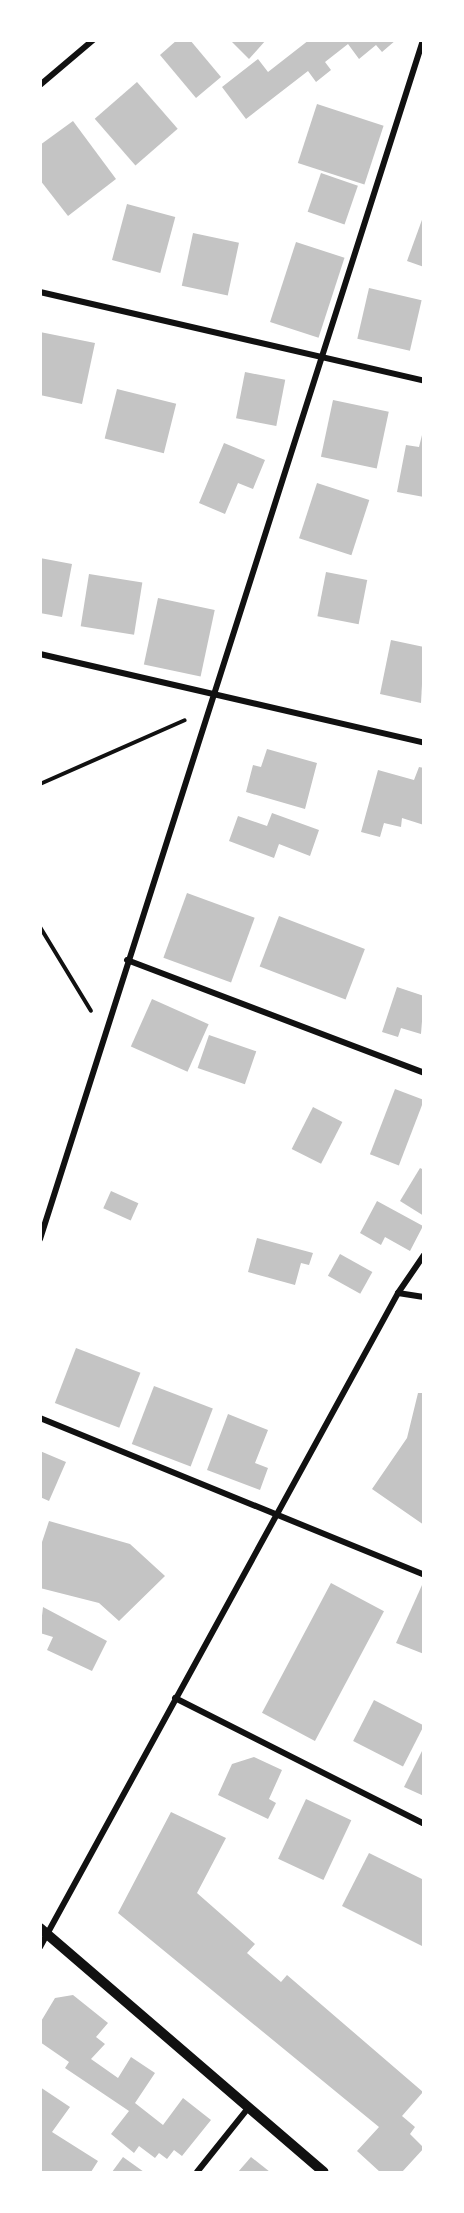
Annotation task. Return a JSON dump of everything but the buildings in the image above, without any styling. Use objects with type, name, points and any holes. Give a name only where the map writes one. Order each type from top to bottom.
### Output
[{"type":"street","points":[[40,85],[93,40]]},
{"type":"street","points":[[40,1239],[211,694],[423,40]]},
{"type":"street","points":[[40,292],[423,381]]},
{"type":"street","points":[[40,654],[423,743]]},
{"type":"street","points":[[127,960],[423,1073]]},
{"type":"street","points":[[40,1947],[44,1931],[398,1293],[423,1255]]},
{"type":"street","points":[[398,1293],[423,1297]]},
{"type":"street","points":[[40,1418],[274,1518],[423,1575]]},
{"type":"street","points":[[175,1698],[423,1824]]},
{"type":"street","points":[[44,1931],[324,2172]]},
{"type":"street","points":[[197,2172],[249,2107]]},
{"type":"path","points":[[40,784],[195,715]]},
{"type":"path","points":[[40,927],[95,1017]]}]
